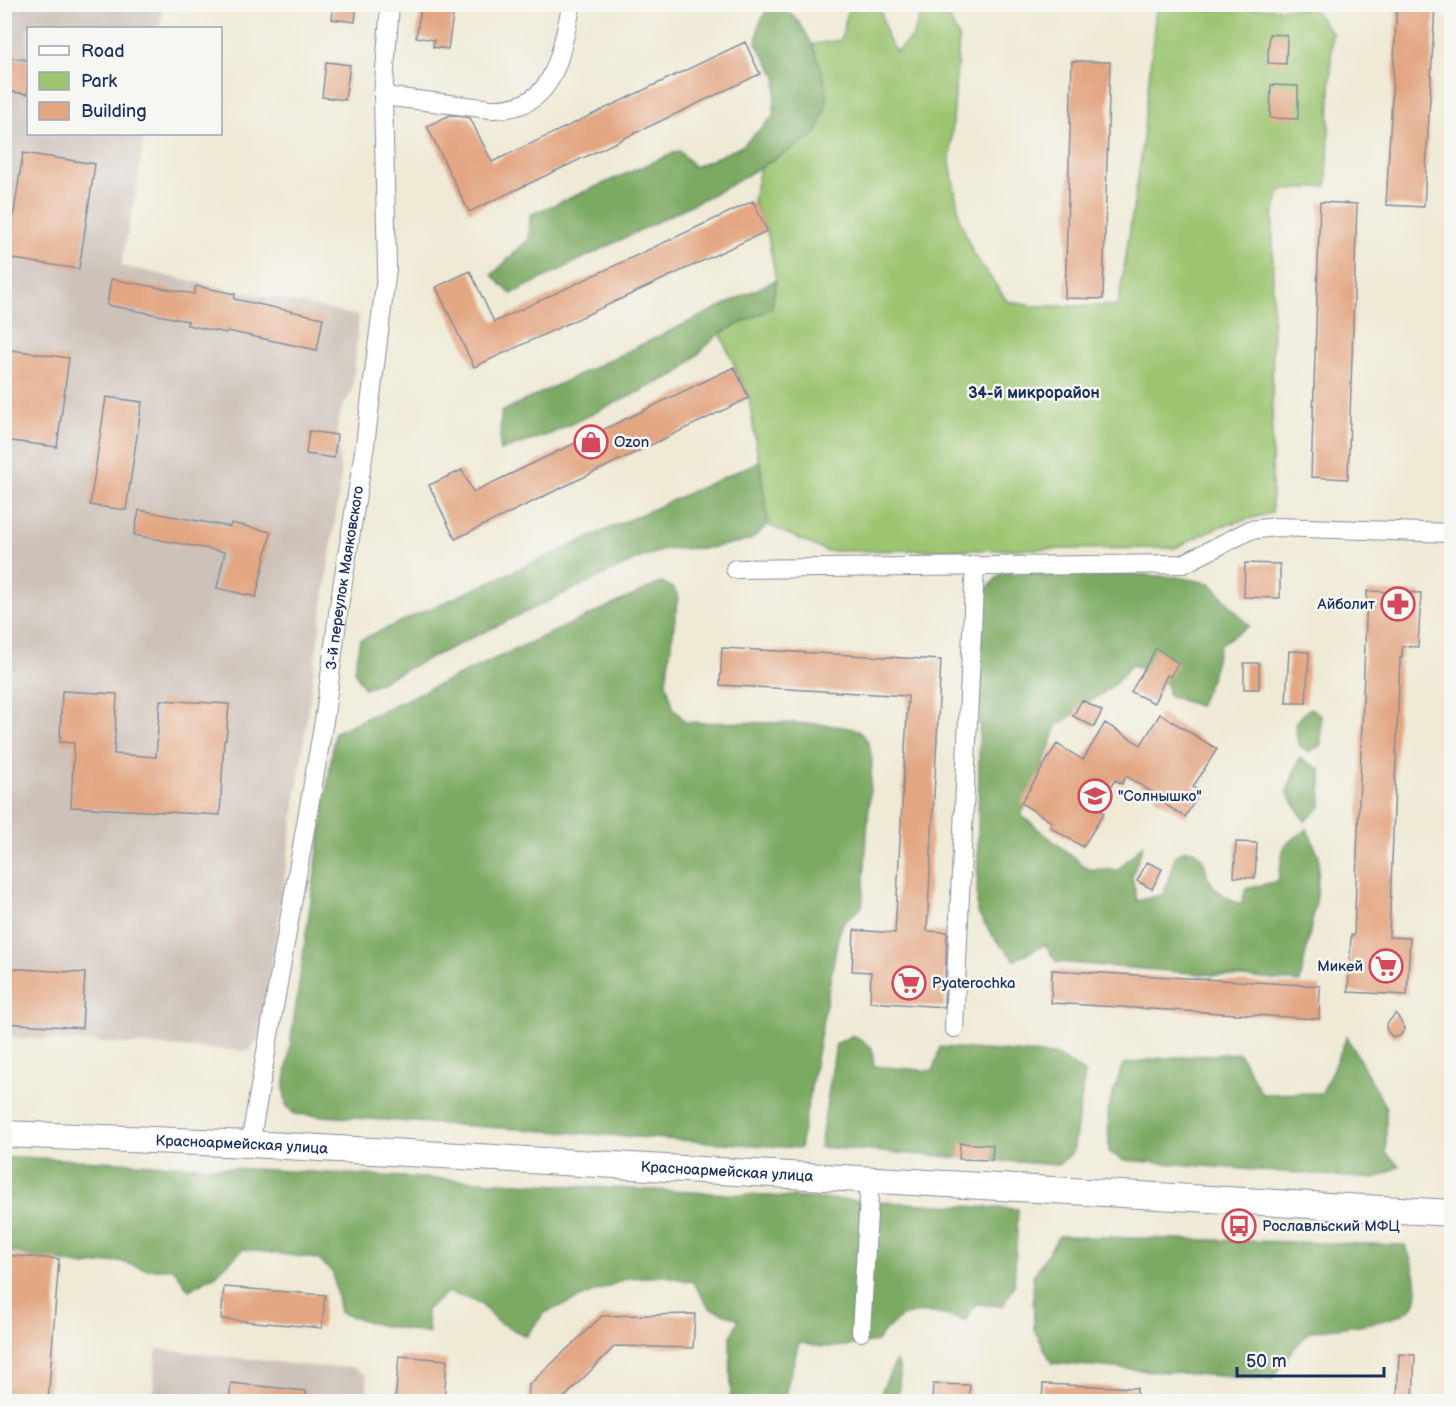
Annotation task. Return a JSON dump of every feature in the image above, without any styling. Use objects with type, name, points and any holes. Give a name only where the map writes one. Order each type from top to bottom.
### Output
[{"type":"main road","name":"Красноармейская улица","points":[[4,1134],[250,1144],[1452,1213]]},
{"type":"street","name":"3-й переулок Маяковского","points":[[250,1144],[325,715],[339,606],[367,433],[387,268],[383,96],[390,4]]},
{"type":"street","points":[[383,96],[491,109],[508,109],[525,104],[538,96],[555,71],[572,4]]},
{"type":"street","points":[[735,569],[1183,564],[1250,530],[1276,527],[1452,533]]},
{"type":"street","points":[[954,1028],[975,565]]},
{"type":"street","points":[[861,1332],[870,1180]]},
{"type":"shaded area","points":[[4,5],[164,5],[160,27],[27,27],[27,135],[144,135],[138,180],[121,266],[359,316],[352,392],[342,407],[337,429],[341,477],[275,947],[258,1039],[250,1051],[5,1037]]},
{"type":"shaded area","points":[[157,1349],[321,1367],[353,1367],[367,1376],[368,1401],[152,1402]]},
{"type":"green space","points":[[769,5],[781,8],[792,15],[802,27],[817,56],[827,102],[816,134],[727,187],[511,294],[492,275],[529,239],[530,215],[679,151],[695,167],[742,146],[773,117],[777,77],[756,43],[759,24]]},
{"type":"green space","points":[[873,5],[881,11],[887,38],[896,52],[913,36],[923,6],[943,6],[959,38],[950,162],[960,220],[973,253],[1007,301],[1032,306],[1118,306],[1141,158],[1156,9],[1312,8],[1332,33],[1327,186],[1280,191],[1273,217],[1272,513],[1218,527],[1175,548],[826,551],[768,525],[749,398],[720,333],[772,308],[776,279],[767,231],[753,201],[760,168],[816,134],[827,100],[813,44],[841,40],[849,6]]},
{"type":"green space","points":[[776,280],[772,308],[720,333],[678,373],[550,434],[500,451],[501,412]]},
{"type":"green space","points":[[760,461],[768,525],[750,540],[709,548],[667,549],[637,559],[365,689],[354,671],[360,640]]},
{"type":"green space","points":[[1001,573],[1130,574],[1176,577],[1210,583],[1249,626],[1220,644],[1211,679],[1199,706],[1169,696],[1166,683],[1132,664],[1114,685],[1057,726],[1037,781],[1021,815],[1088,869],[1118,870],[1143,844],[1132,877],[1137,901],[1164,894],[1175,856],[1185,850],[1196,851],[1205,864],[1208,877],[1216,889],[1241,905],[1246,889],[1278,881],[1284,846],[1307,829],[1319,856],[1317,896],[1300,982],[1056,962],[1045,944],[1015,960],[995,939],[977,912],[981,610],[985,591]]},
{"type":"green space","points":[[662,582],[674,589],[678,596],[666,682],[673,707],[685,722],[829,725],[860,732],[868,742],[870,749],[872,761],[862,907],[843,923],[838,937],[800,1148],[294,1114],[286,1105],[284,1089],[335,732]]},
{"type":"green space","points":[[1310,708],[1321,715],[1321,745],[1308,752],[1298,744],[1295,723]]},
{"type":"green space","points":[[1299,758],[1321,770],[1321,807],[1305,821],[1287,792]]},
{"type":"green space","points":[[853,1035],[872,1048],[874,1066],[933,1071],[940,1047],[1057,1055],[1085,1073],[1073,1152],[1058,1165],[820,1147],[836,1044]]},
{"type":"green space","points":[[1347,1037],[1386,1108],[1386,1153],[1400,1166],[1375,1179],[1123,1160],[1109,1152],[1108,1108],[1123,1064],[1163,1058],[1239,1053],[1262,1094],[1322,1093]]},
{"type":"green space","points":[[21,1157],[1018,1209],[1014,1286],[1003,1306],[975,1304],[966,1320],[939,1314],[916,1313],[897,1320],[877,1341],[828,1347],[799,1342],[783,1402],[725,1401],[731,1395],[730,1338],[739,1319],[709,1308],[693,1282],[666,1276],[628,1278],[544,1313],[526,1336],[496,1321],[480,1303],[448,1292],[426,1310],[429,1333],[379,1325],[340,1313],[333,1273],[318,1259],[243,1249],[216,1275],[189,1290],[174,1269],[145,1269],[119,1261],[85,1266],[5,1251],[5,1158]]},
{"type":"green space","points":[[1059,1236],[1405,1245],[1416,1279],[1416,1297],[1408,1311],[1389,1319],[1310,1331],[1293,1349],[1272,1380],[1052,1363],[1034,1329],[1033,1276]]},
{"type":"green space","points":[[896,1361],[900,1369],[898,1401],[884,1401],[882,1389]]},
{"type":"building","points":[[334,4],[357,4],[355,22],[332,19]]},
{"type":"building","points":[[1397,4],[1435,4],[1424,207],[1386,205]]},
{"type":"building","points":[[421,9],[453,15],[448,49],[433,47],[434,40],[416,37]]},
{"type":"building","points":[[1269,34],[1287,35],[1286,64],[1268,63]]},
{"type":"building","points":[[745,42],[760,74],[469,212],[427,126],[450,115],[470,118],[492,162]]},
{"type":"building","points":[[4,57],[27,60],[27,94],[4,91]]},
{"type":"building","points":[[1072,61],[1110,62],[1103,299],[1065,298]]},
{"type":"building","points":[[326,62],[350,65],[345,100],[322,97]]},
{"type":"building","points":[[1271,85],[1298,86],[1298,119],[1270,118]]},
{"type":"building","points":[[23,153],[95,164],[79,269],[7,258]]},
{"type":"building","points":[[753,201],[767,231],[474,367],[436,287],[470,271],[494,322]]},
{"type":"building","points":[[1320,202],[1357,204],[1348,479],[1311,477]]},
{"type":"building","points":[[111,279],[194,294],[196,286],[235,294],[234,299],[323,318],[317,350],[187,325],[188,321],[107,305]]},
{"type":"building","points":[[11,350],[69,358],[57,447],[4,440],[4,396]]},
{"type":"building","points":[[734,367],[749,398],[455,539],[429,485],[462,470],[473,492]]},
{"type":"building","points":[[106,397],[142,402],[126,510],[90,505]]},
{"type":"building","points":[[309,431],[337,435],[334,458],[306,454]]},
{"type":"building","points":[[139,510],[230,527],[231,523],[271,532],[256,597],[217,588],[225,552],[134,535]]},
{"type":"building","points":[[1245,563],[1280,564],[1280,598],[1244,597]]},
{"type":"building","points":[[1367,591],[1421,593],[1418,647],[1402,646],[1402,658],[1400,658],[1389,937],[1410,938],[1407,995],[1348,992],[1351,935],[1354,936]]},
{"type":"building","points":[[722,648],[941,660],[927,931],[947,932],[944,1007],[870,1002],[871,972],[852,971],[854,930],[895,933],[908,696],[720,685]]},
{"type":"building","points":[[1156,648],[1178,663],[1170,677],[1167,675],[1154,703],[1131,692]]},
{"type":"building","points":[[1289,651],[1309,652],[1306,703],[1286,703]]},
{"type":"building","points":[[1244,663],[1259,663],[1259,689],[1244,689]]},
{"type":"building","points":[[62,691],[117,694],[114,754],[156,757],[160,700],[229,704],[226,740],[224,740],[220,815],[71,807],[74,743],[60,742]]},
{"type":"building","points":[[1082,700],[1102,711],[1094,727],[1073,716]]},
{"type":"building","points":[[1160,714],[1217,749],[1193,787],[1200,792],[1185,817],[1155,798],[1157,795],[1126,776],[1122,784],[1115,780],[1097,809],[1104,813],[1083,847],[1050,827],[1052,822],[1021,803],[1057,744],[1083,760],[1105,723],[1141,745]]},
{"type":"building","points":[[1236,842],[1257,843],[1255,878],[1234,877]]},
{"type":"building","points":[[1147,862],[1162,869],[1152,889],[1137,881]]},
{"type":"building","points":[[4,968],[85,973],[82,1028],[4,1023]]},
{"type":"building","points":[[1052,970],[1320,986],[1319,1019],[1051,1003]]},
{"type":"building","points":[[1396,1013],[1405,1029],[1400,1036],[1393,1037],[1387,1031],[1386,1025]]},
{"type":"building","points":[[960,1143],[993,1145],[992,1160],[959,1159]]},
{"type":"building","points":[[4,1255],[59,1259],[48,1401],[4,1401]]},
{"type":"building","points":[[224,1287],[325,1295],[322,1328],[221,1319]]},
{"type":"building","points":[[695,1314],[693,1348],[615,1346],[561,1401],[528,1401],[529,1385],[602,1316]]},
{"type":"building","points":[[1399,1354],[1415,1355],[1413,1401],[1397,1401]]},
{"type":"building","points":[[399,1356],[447,1360],[444,1401],[395,1401]]},
{"type":"building","points":[[231,1383],[306,1391],[306,1401],[229,1401]]},
{"type":"building","points":[[933,1384],[970,1385],[969,1401],[932,1401]]},
{"type":"building","points":[[1043,1384],[1137,1388],[1137,1401],[1042,1401]]},
{"type":"place","name":"Ozon","points":[[591,442]]},
{"type":"place","name":"Айболит","points":[[1398,604]]},
{"type":"place","name":"\"Солнышко\"","points":[[1095,796]]},
{"type":"place","name":"Микей","points":[[1386,966]]},
{"type":"place","name":"Pyaterochka","points":[[909,983]]},
{"type":"place","name":"Рославльский МФЦ","points":[[1239,1226]]},
{"type":"district","name":"34-й микрорайон","points":[[1034,392]]}]
